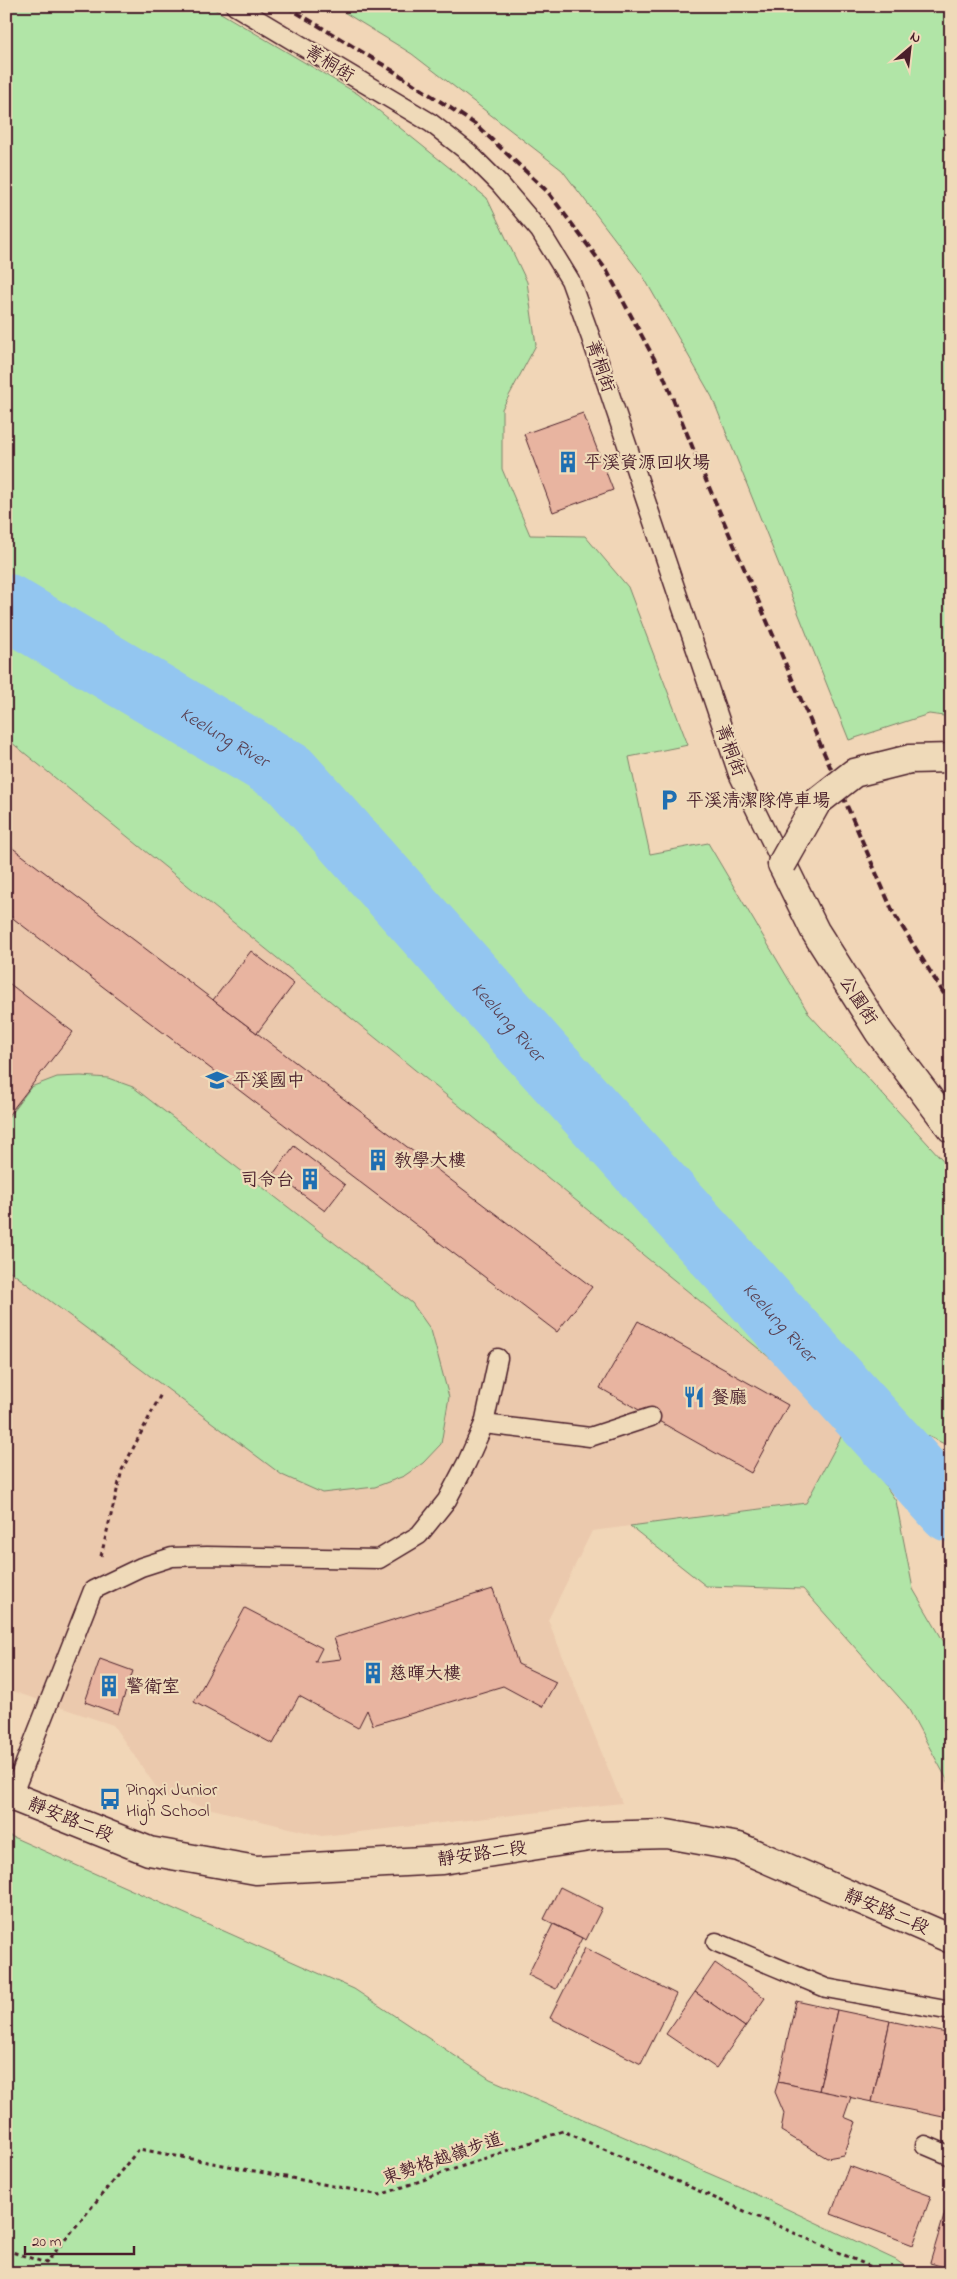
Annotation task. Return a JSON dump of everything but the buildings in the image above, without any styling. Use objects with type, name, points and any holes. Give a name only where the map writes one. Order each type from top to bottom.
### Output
[{"type":"main road","points":[[782,864],[817,802],[854,773],[910,759],[951,758]]},
{"type":"main road","name":"公園街","points":[[782,864],[815,931],[879,1032],[951,1128]]},
{"type":"main road","name":"靜安路二段","points":[[9,1795],[149,1851],[256,1870],[442,1860],[595,1836],[667,1834],[739,1847],[951,1939]]},
{"type":"lane","name":"菁桐街","points":[[235,6],[431,123],[468,152],[500,184],[540,231],[570,280],[592,338],[738,774],[782,864]]},
{"type":"lane","points":[[9,1795],[93,1590],[140,1567],[172,1557],[235,1556],[379,1559],[419,1535],[447,1500],[484,1424],[498,1358]]},
{"type":"lane","points":[[484,1424],[590,1437],[651,1417]]},
{"type":"lane","points":[[716,1942],[826,1988],[951,2011]]},
{"type":"lane","points":[[925,2145],[951,2156]]},
{"type":"path","points":[[93,1590],[122,1470],[161,1394]]},
{"type":"path","name":"東勢格越嶺步道","points":[[6,2250],[46,2263],[139,2149],[380,2195],[563,2131],[885,2273]]},
{"type":"shaded area","name":"平溪國中","points":[[6,738],[850,1422],[806,1503],[592,1531],[548,1620],[622,1803],[322,1836],[163,1797],[113,1725],[6,1689]]},
{"type":"green space","points":[[6,6],[209,6],[358,94],[487,198],[527,282],[536,345],[502,409],[502,469],[530,535],[585,536],[628,587],[688,745],[629,757],[650,854],[708,843],[809,1014],[951,1169],[951,1447],[902,1424],[875,1470],[896,1501],[913,1589],[951,1654],[951,1787],[907,1706],[803,1589],[706,1586],[630,1526],[806,1503],[849,1422],[6,738]]},
{"type":"green space","points":[[334,6],[951,6],[951,717],[929,714],[849,740],[712,397],[643,276],[562,170],[412,54]]},
{"type":"green space","points":[[57,1077],[108,1078],[133,1087],[412,1303],[431,1330],[449,1397],[441,1444],[423,1463],[404,1476],[375,1487],[322,1493],[282,1475],[6,1268],[6,1120],[31,1087]]},
{"type":"green space","points":[[6,1834],[354,1989],[490,2079],[738,2186],[896,2260],[914,2273],[6,2273]]},
{"type":"waterway","name":"Keelung River","points":[[6,606],[289,774],[542,1058],[951,1510]]},
{"type":"railway","points":[[286,6],[395,72],[475,124],[548,192],[607,271],[664,377],[705,478],[893,912],[951,1005]]},
{"type":"place","name":"平溪資源回收場","points":[[568,462]]},
{"type":"place","name":"平溪清潔隊停車場","points":[[669,800]]},
{"type":"place","name":"平溪國中","points":[[217,1080]]},
{"type":"place","name":"教學大樓","points":[[378,1160]]},
{"type":"place","name":"司令台","points":[[310,1179]]},
{"type":"place","name":"餐廳","points":[[694,1397]]},
{"type":"place","name":"慈暉大樓","points":[[373,1673]]},
{"type":"place","name":"警衛室","points":[[109,1686]]},
{"type":"place","name":"Pingxi Junior High School","points":[[110,1799]]}]
